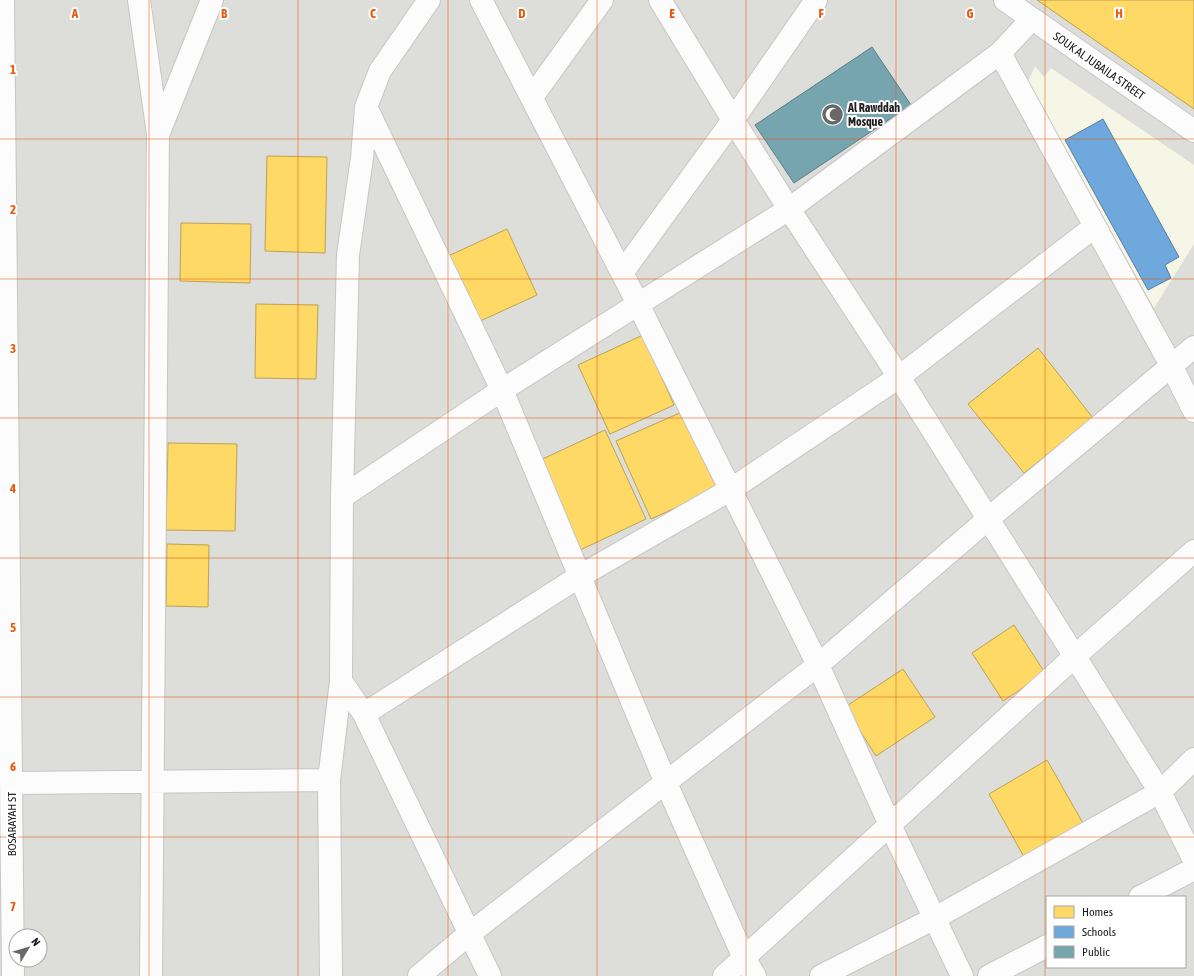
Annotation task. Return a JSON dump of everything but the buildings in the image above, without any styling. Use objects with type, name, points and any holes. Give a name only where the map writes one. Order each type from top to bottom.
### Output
[{"type":"street","name":"BOSARAYAH ST","points":[[2,0],[13,976]]},
{"type":"street","points":[[139,0],[158,136],[151,976]]},
{"type":"street","points":[[158,136],[212,0]]},
{"type":"street","points":[[331,976],[329,780],[341,682],[342,497],[348,255],[362,158],[366,107],[380,71],[429,0]]},
{"type":"street","points":[[481,0],[638,304],[818,665],[890,825],[962,976]]},
{"type":"street","points":[[532,97],[602,0]]},
{"type":"street","points":[[660,0],[789,209],[899,377],[1160,792],[1194,860]]},
{"type":"street","points":[[622,274],[733,120],[816,0]]},
{"type":"street","name":"SOUK AL JUBAILA STREET","points":[[1005,0],[1194,131]]},
{"type":"street","points":[[342,497],[502,390],[789,209],[1000,53],[1032,19]]},
{"type":"street","points":[[1000,53],[1172,367],[1194,411]]},
{"type":"street","points":[[366,107],[502,390],[666,783],[750,967]]},
{"type":"street","points":[[364,714],[580,576],[730,490],[899,377],[1094,227]]},
{"type":"street","points":[[419,976],[470,934],[818,665],[988,519],[1172,367],[1194,347]]},
{"type":"street","points":[[724,976],[750,967],[890,825],[1074,657],[1194,551]]},
{"type":"street","points":[[341,682],[364,714],[490,976]]},
{"type":"street","points":[[821,976],[935,918],[1160,792],[1194,759]]},
{"type":"street","points":[[12,783],[329,780]]},
{"type":"street","points":[[1142,896],[1194,869]]},
{"type":"street","points":[[989,976],[1046,947]]},
{"type":"shaded area","points":[[0,0],[1194,0],[1194,976],[0,976]]},
{"type":"shaded area","points":[[1035,66],[1044,77],[1051,68],[1194,165],[1194,244],[1154,308],[1028,82]]},
{"type":"place","name":"Al Rawddah Mosque","points":[[833,115]]}]
